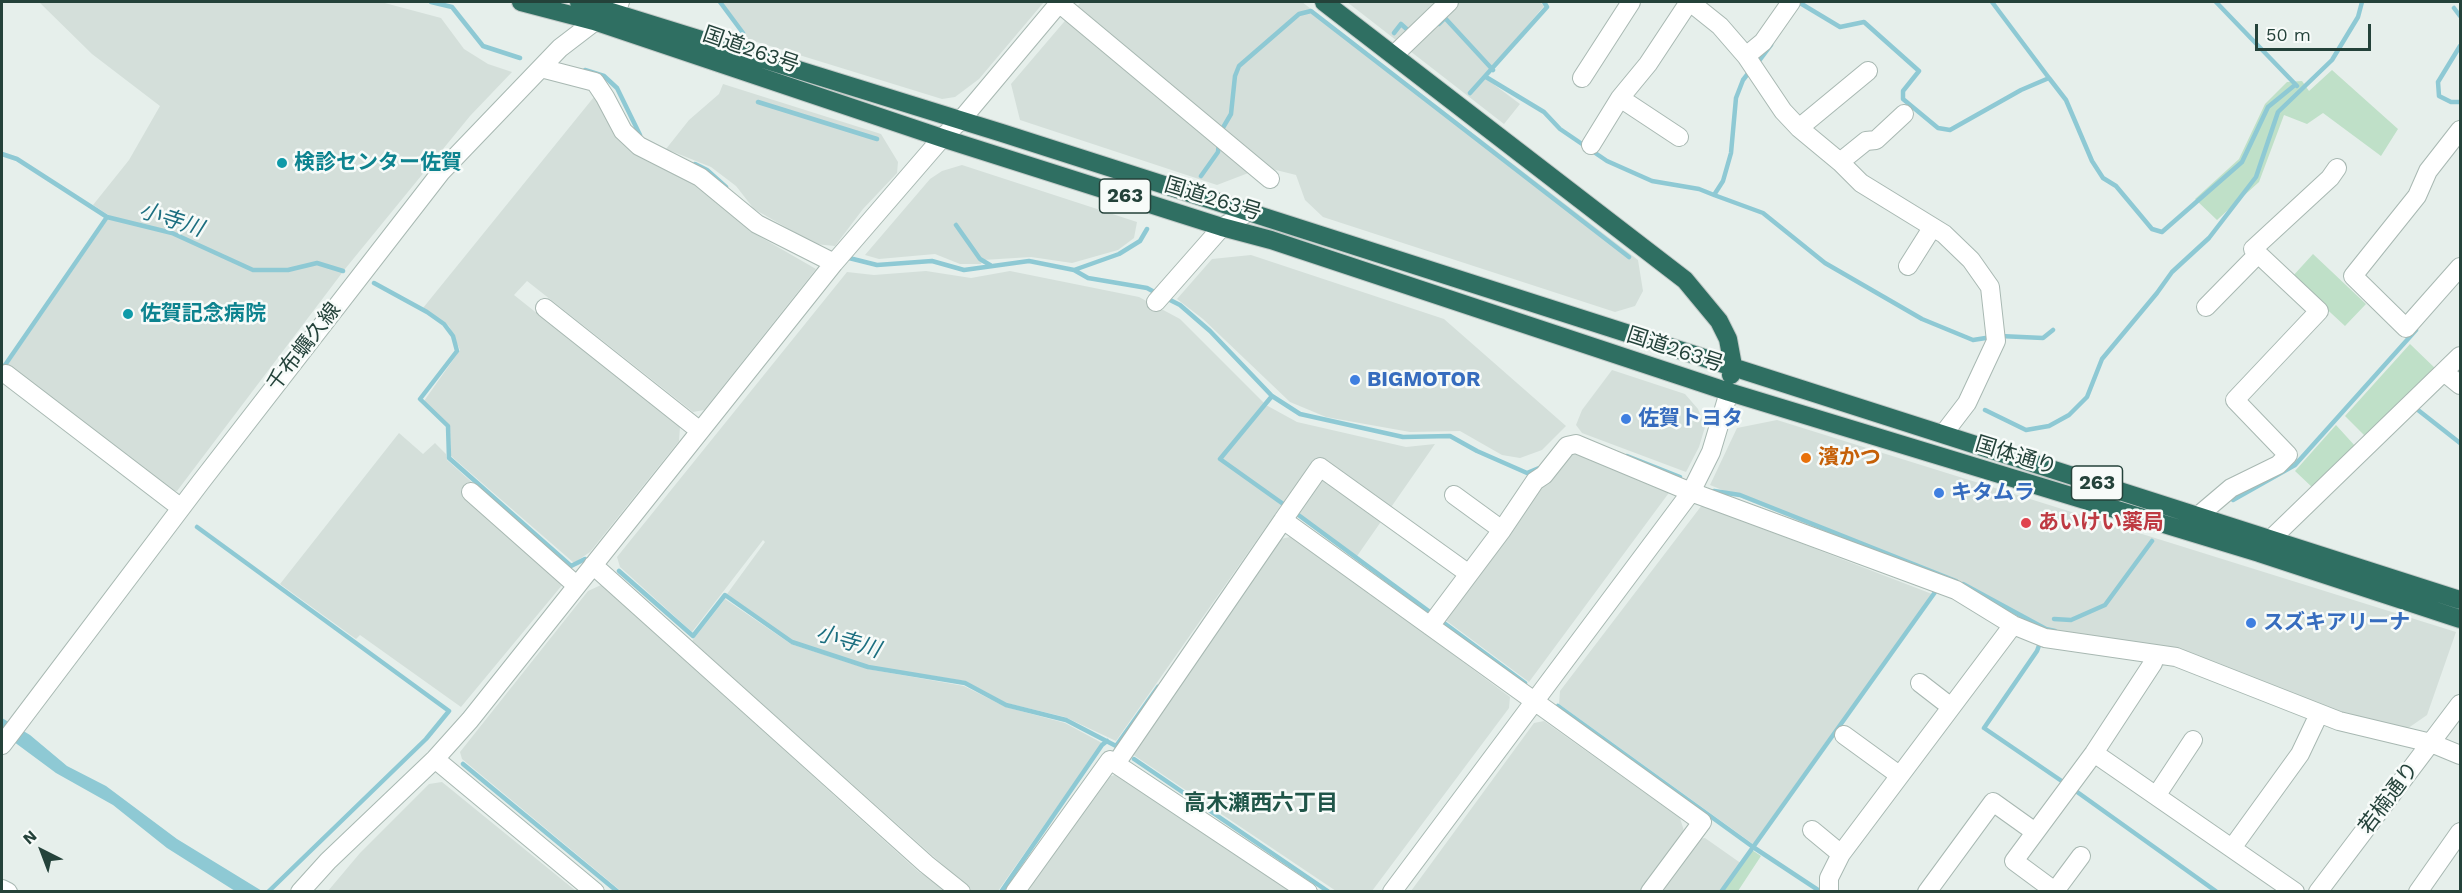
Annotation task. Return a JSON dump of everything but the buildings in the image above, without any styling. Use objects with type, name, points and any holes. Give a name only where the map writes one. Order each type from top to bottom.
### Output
[{"type":"highway","name":"国道263号","points":[[521,2],[608,11],[942,138],[1222,227],[1282,243],[1729,392],[1733,366],[1728,339],[1719,321],[1685,280],[1324,2]]},
{"type":"highway","name":"国道263号","points":[[579,2],[961,120],[1733,366]]},
{"type":"highway","name":"国体通り","points":[[1733,366],[2460,600]]},
{"type":"highway","name":"国体通り","points":[[1729,392],[2259,554],[2460,619]]},
{"type":"street","points":[[300,891],[328,861],[435,759],[470,720],[840,257],[942,138],[961,120],[1059,2],[1270,179]]},
{"type":"street","points":[[1394,55],[1449,2]]},
{"type":"street","points":[[1582,78],[1631,2]]},
{"type":"street","points":[[1592,145],[1620,98],[1648,64],[1689,2],[1720,26],[1751,63],[1783,111],[1799,128],[1861,183],[1944,234],[1971,260],[1990,287],[1996,335],[1967,403],[1944,433]]},
{"type":"street","points":[[1751,63],[1791,2]]},
{"type":"street","name":"千布蠣久線","points":[[3,743],[441,172],[560,48],[608,11]]},
{"type":"street","points":[[541,68],[594,82],[605,97],[623,131],[639,146],[700,177],[757,224],[840,257]]},
{"type":"street","points":[[1799,128],[1868,71]]},
{"type":"street","points":[[1620,98],[1679,137]]},
{"type":"street","points":[[1840,162],[1866,141],[1876,140],[1904,114]]},
{"type":"street","points":[[2460,130],[2428,171],[2417,196],[2353,276],[2406,328],[2460,267]]},
{"type":"street","points":[[2198,516],[2230,488],[2278,465],[2288,455],[2235,400],[2319,311],[2253,249],[2330,178],[2337,168]]},
{"type":"street","points":[[1162,295],[1222,227],[1249,212]]},
{"type":"street","points":[[1908,267],[1932,228]]},
{"type":"street","points":[[2206,307],[2258,254]]},
{"type":"street","points":[[545,308],[700,431]]},
{"type":"street","points":[[2271,540],[2460,356]]},
{"type":"street","points":[[2444,372],[2460,385]]},
{"type":"street","points":[[6,374],[181,508]]},
{"type":"street","points":[[1392,891],[1690,492],[1711,452],[1729,392]]},
{"type":"street","points":[[1434,620],[1535,482],[1544,475],[1567,446],[1576,444],[1690,492],[1941,584],[2013,625],[2042,636],[2176,657],[2339,721],[2431,743],[2460,755]]},
{"type":"street","points":[[1116,762],[1320,467],[1469,574]]},
{"type":"street","points":[[471,492],[576,585]]},
{"type":"street","points":[[1454,495],[1502,530]]},
{"type":"street","points":[[1288,513],[1434,620],[1533,702],[1702,822],[1650,891]]},
{"type":"street","points":[[593,565],[926,864],[961,891]]},
{"type":"street","points":[[1829,890],[1829,878],[1841,854],[1951,707],[1972,683],[2013,625]]},
{"type":"street","points":[[2081,856],[2056,891],[2013,861],[2094,753],[2153,663],[2156,654]]},
{"type":"street","points":[[1920,683],[1951,707]]},
{"type":"street","name":"若楠通り","points":[[2318,891],[2460,704]]},
{"type":"street","points":[[2232,848],[2301,754],[2319,714]]},
{"type":"street","points":[[1844,735],[1899,776]]},
{"type":"street","points":[[2156,796],[2193,740]]},
{"type":"street","points":[[2094,753],[2295,891]]},
{"type":"street","points":[[435,759],[595,891]]},
{"type":"street","points":[[1015,891],[1110,760],[1308,891]]},
{"type":"street","points":[[1927,891],[1993,802],[2035,832]]},
{"type":"street","points":[[1812,830],[1841,854]]},
{"type":"street","points":[[2418,891],[2460,832]]},
{"type":"street","points":[[2,889],[8,891]]},
{"type":"shaded area","points":[[39,2],[381,2],[441,18],[464,49],[488,64],[512,72],[470,116],[345,269],[177,491],[168,490],[4,370],[110,216],[93,205],[129,160],[160,106],[92,54]]},
{"type":"shaded area","points":[[720,2],[1044,2],[979,79],[955,97],[942,99],[744,38],[743,33]]},
{"type":"shaded area","points":[[1081,2],[1302,2],[1638,260],[1643,291],[1635,306],[1615,312],[1323,217],[1305,200],[1296,175],[1264,167],[1217,185],[1020,120],[1011,84]]},
{"type":"shaded area","points":[[1347,2],[1540,2],[1544,6],[1484,77],[1520,104],[1504,124]]},
{"type":"shaded area","points":[[723,84],[881,134],[898,162],[897,173],[863,209],[835,246],[815,244],[754,209],[736,186],[711,167],[666,149],[689,120],[719,94]]},
{"type":"shaded area","points":[[598,92],[601,105],[629,149],[715,196],[750,231],[816,269],[704,410],[693,412],[527,281],[514,295],[680,427],[679,441],[590,552],[574,563],[451,456],[450,426],[424,401],[460,350],[449,326],[423,308]]},
{"type":"shaded area","points":[[962,165],[1137,222],[1134,238],[1118,250],[1072,263],[1031,257],[983,260],[981,264],[960,264],[935,254],[879,259],[865,255],[930,179],[942,171]]},
{"type":"shaded area","points":[[1251,255],[1444,319],[1566,426],[1542,450],[1520,458],[1502,455],[1460,431],[1410,432],[1326,417],[1290,402],[1203,319],[1177,299],[1212,259]]},
{"type":"shaded area","points":[[926,271],[971,278],[1010,271],[1139,297],[1180,319],[1266,405],[1297,422],[1406,447],[1435,444],[1355,559],[1282,504],[1116,741],[1065,717],[1006,703],[965,681],[869,666],[792,641],[727,594],[765,542],[763,540],[692,632],[620,567],[617,557],[847,272],[874,275]]},
{"type":"shaded area","points":[[1612,370],[1685,394],[1698,409],[1705,427],[1699,447],[1686,472],[1582,433],[1576,425],[1582,410]]},
{"type":"shaded area","points":[[1777,420],[2456,632],[2427,715],[2404,731],[2343,717],[2170,649],[2042,632],[1948,582],[1710,485],[1737,428]]},
{"type":"shaded area","points":[[399,433],[423,454],[435,443],[446,454],[447,460],[476,486],[563,584],[461,707],[360,635],[356,639],[280,584]]},
{"type":"shaded area","points":[[1574,448],[1671,490],[1529,682],[1444,619],[1566,451]]},
{"type":"shaded area","points":[[1702,505],[1932,594],[1753,844],[1559,704],[1560,691]]},
{"type":"shaded area","points":[[1294,536],[1510,697],[1509,708],[1372,891],[1336,891],[1132,754],[1281,539]]},
{"type":"shaded area","points":[[601,585],[919,872],[947,888],[944,892],[621,891],[462,759],[460,752],[588,591]]},
{"type":"shaded area","points":[[725,599],[791,644],[868,669],[964,686],[1006,707],[1065,723],[1102,743],[998,891],[972,891],[692,641]]},
{"type":"shaded area","points":[[1544,721],[1680,818],[1684,831],[1639,891],[1411,891],[1534,723]]},
{"type":"shaded area","points":[[1121,773],[1292,892],[1027,892],[1108,777]]},
{"type":"shaded area","points":[[442,782],[576,891],[328,891],[360,853],[429,784]]},
{"type":"shaded area","points":[[1705,838],[1742,864],[1722,891],[1657,892],[1695,839]]},
{"type":"green space","points":[[2332,70],[2398,129],[2381,156],[2323,113],[2307,124],[2284,115],[2259,182],[2217,220],[2195,199],[2239,159],[2265,104],[2287,82],[2302,81],[2309,91]]},
{"type":"green space","points":[[2313,254],[2366,304],[2345,326],[2292,277]]},
{"type":"green space","points":[[2410,344],[2438,371],[2366,437],[2345,416]]},
{"type":"green space","points":[[2336,425],[2356,447],[2314,489],[2295,471]]},
{"type":"green space","points":[[1752,850],[1761,856],[1738,891],[1722,891]]},
{"type":"water","points":[[2,718],[30,735],[67,766],[106,786],[177,839],[262,891],[235,891],[167,848],[113,805],[56,773],[2,733]]},
{"type":"waterway","points":[[431,2],[452,7],[483,46],[520,58]]},
{"type":"waterway","points":[[720,2],[743,33]]},
{"type":"waterway","points":[[1470,93],[1547,7],[1544,2]]},
{"type":"waterway","points":[[1992,2],[2049,78]]},
{"type":"waterway","points":[[2216,2],[2297,86]]},
{"type":"waterway","points":[[1985,410],[2026,430],[2049,426],[2069,415],[2087,397],[2102,359],[2172,272],[2209,238],[2256,177],[2278,112],[2332,60],[2358,17],[2362,2]]},
{"type":"waterway","points":[[1797,6],[1800,3],[1840,27],[1864,22],[1919,71],[1903,91],[1903,99],[1938,128],[1950,130],[2021,90],[2049,78],[2066,100],[2092,161],[2103,178],[2116,186],[2152,229],[2162,232],[2242,162],[2268,107],[2295,85]]},
{"type":"waterway","points":[[2454,8],[2460,16]]},
{"type":"waterway","points":[[1221,131],[1231,114],[1235,76],[1239,66],[1299,14],[1311,11],[1629,257]]},
{"type":"waterway","points":[[1439,24],[1445,18],[1493,70]]},
{"type":"waterway","points":[[1394,33],[1401,24],[1411,33]]},
{"type":"waterway","points":[[1756,65],[1771,45]]},
{"type":"waterway","points":[[2460,46],[2438,82],[2439,96],[2451,102],[2460,102]]},
{"type":"waterway","points":[[585,70],[604,76],[617,88],[640,135]]},
{"type":"waterway","points":[[1486,77],[1544,112],[1560,129],[1607,161],[1652,181],[1699,189],[1714,195],[1723,181],[1731,153],[1736,98],[1743,80],[1750,71]]},
{"type":"waterway","points":[[758,102],[877,139]]},
{"type":"waterway","points":[[1201,176],[1218,152],[1219,142]]},
{"type":"waterway","name":"小寺川","points":[[2,154],[17,159],[107,217],[172,233],[253,270],[288,270],[317,263],[343,271]]},
{"type":"waterway","points":[[695,164],[707,170],[726,187]]},
{"type":"waterway","points":[[1714,195],[1763,213],[1825,263],[1922,319],[1973,340],[1992,337]]},
{"type":"waterway","points":[[3,368],[107,217]]},
{"type":"waterway","points":[[956,225],[980,259],[990,265]]},
{"type":"waterway","points":[[1074,270],[1119,254],[1140,241],[1147,229]]},
{"type":"waterway","points":[[845,257],[877,265],[932,261],[964,270],[1029,261],[1074,270],[1088,278],[1147,288],[1158,294]]},
{"type":"waterway","name":"小寺川","points":[[374,283],[427,312],[444,324],[453,336],[457,351],[420,399],[448,426],[449,458],[571,566],[585,559]]},
{"type":"waterway","points":[[1166,298],[1180,305],[1210,331],[1272,396],[1300,414],[1403,437],[1450,436],[1477,451],[1527,473],[1539,468]]},
{"type":"waterway","points":[[2000,336],[2043,338],[2053,330]]},
{"type":"waterway","points":[[2233,500],[2295,465],[2416,330]]},
{"type":"waterway","points":[[1272,396],[1220,459],[1286,506]]},
{"type":"waterway","points":[[2418,410],[2460,443]]},
{"type":"waterway","points":[[1627,456],[1680,477]]},
{"type":"waterway","points":[[1714,491],[1740,495],[1956,581]]},
{"type":"waterway","points":[[1293,511],[1434,615]]},
{"type":"waterway","points":[[197,527],[449,711],[426,739],[268,892]]},
{"type":"waterway","points":[[2054,619],[2071,620],[2105,605],[2152,541]]},
{"type":"waterway","name":"小寺川","points":[[619,571],[693,636],[725,595],[792,642],[868,667],[965,683],[1006,705],[1066,720],[1116,746],[1158,687]]},
{"type":"waterway","points":[[1963,584],[2046,629],[2055,631]]},
{"type":"waterway","points":[[1721,892],[1938,588]]},
{"type":"waterway","points":[[1440,620],[1525,683]]},
{"type":"waterway","points":[[2041,640],[2037,651],[1984,728],[2066,784]]},
{"type":"waterway","points":[[1558,706],[1753,847],[1821,892]]},
{"type":"waterway","points":[[1001,892],[1107,741]]},
{"type":"waterway","name":"小寺川","points":[[1134,759],[1329,892]]},
{"type":"waterway","points":[[463,764],[618,892]]},
{"type":"waterway","points":[[2073,789],[2217,892]]},
{"type":"place","name":"検診センター佐賀","points":[[282,163]]},
{"type":"place","name":"佐賀記念病院","points":[[128,314]]},
{"type":"place","name":"BIGMOTOR","points":[[1355,380]]},
{"type":"place","name":"佐賀トヨタ","points":[[1626,419]]},
{"type":"place","name":"濱かつ","points":[[1806,458]]},
{"type":"place","name":"キタムラ","points":[[1939,493]]},
{"type":"place","name":"あいけい薬局","points":[[2026,523]]},
{"type":"place","name":"スズキアリーナ","points":[[2251,623]]},
{"type":"district","name":"高木瀬西六丁目","points":[[1261,804]]}]
